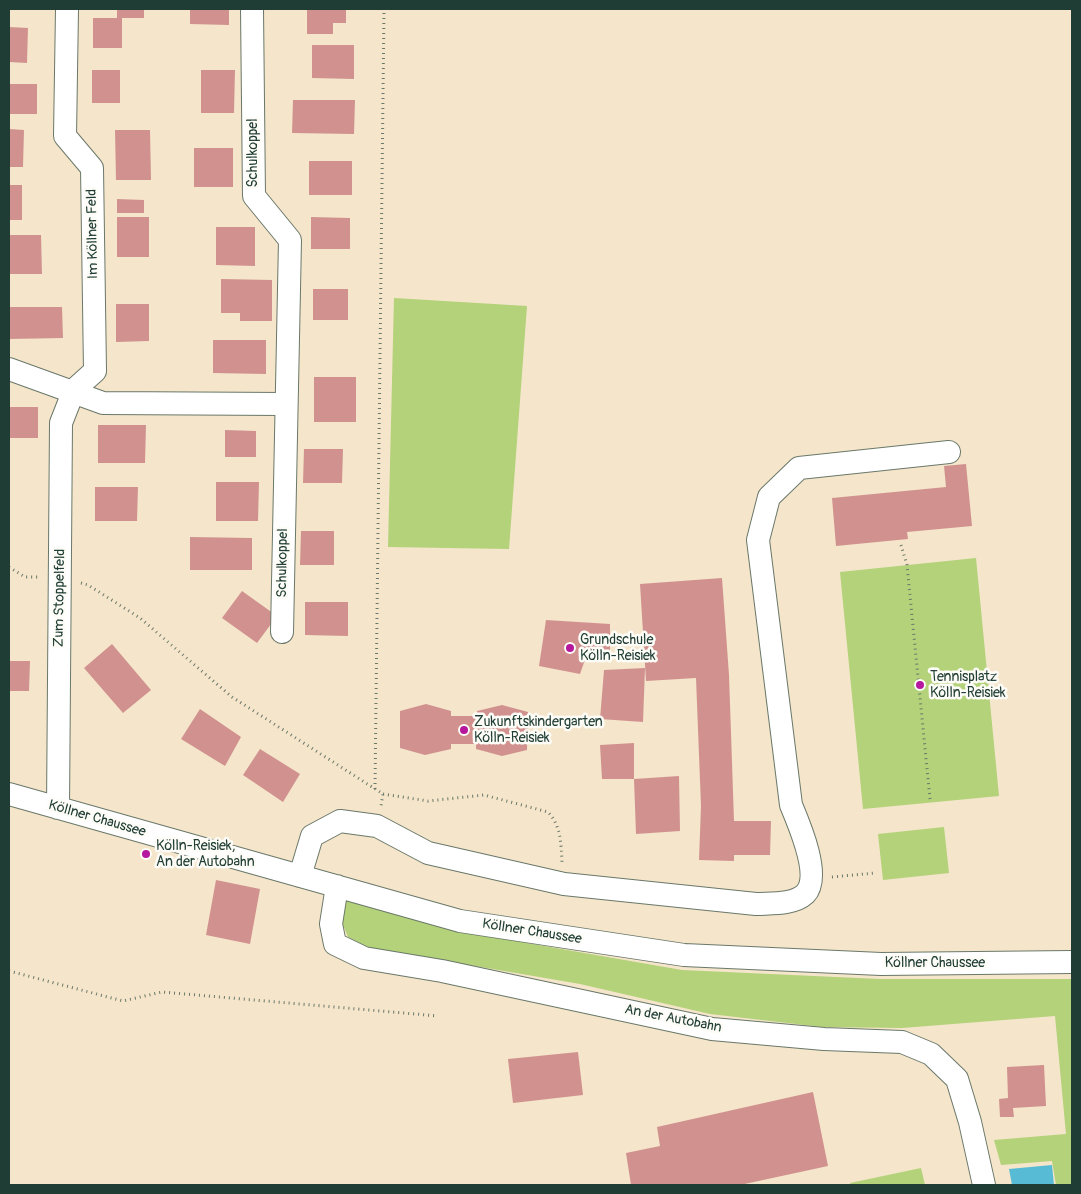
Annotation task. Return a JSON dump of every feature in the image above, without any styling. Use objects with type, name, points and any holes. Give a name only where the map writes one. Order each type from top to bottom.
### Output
[{"type":"street","name":"Im Köllner Feld","points":[[67,9],[65,136],[92,168],[95,371],[74,390]]},
{"type":"street","name":"Schulkoppel","points":[[252,9],[254,196],[290,240],[285,404],[282,632]]},
{"type":"street","points":[[9,369],[74,390],[103,402],[285,404]]},
{"type":"street","name":"Zum Stoppelfeld","points":[[58,808],[61,423],[74,390]]},
{"type":"street","points":[[300,876],[312,836],[340,821],[377,826],[428,853],[564,884],[756,904],[786,902],[805,894],[812,879],[805,839],[791,805],[758,540],[769,497],[799,468],[949,452]]},
{"type":"street","name":"Köllner Chaussee","points":[[9,794],[460,921],[684,955],[881,964],[1072,962]]},
{"type":"street","name":"An der Autobahn","points":[[336,886],[331,924],[335,944],[364,958],[442,971],[712,1028],[824,1039],[902,1042],[931,1054],[957,1079],[970,1122],[984,1185]]},
{"type":"path","points":[[375,789],[384,9]]},
{"type":"path","points":[[901,545],[907,565],[930,799]]},
{"type":"path","points":[[9,567],[25,577],[60,578],[88,585],[140,618],[232,697],[383,794],[428,801],[484,795],[548,812],[555,820],[561,839],[564,884]]},
{"type":"path","points":[[377,826],[383,794]]},
{"type":"path","points":[[812,879],[875,873]]},
{"type":"path","points":[[9,971],[123,1001],[162,992],[438,1016]]},
{"type":"green space","points":[[394,298],[527,306],[509,549],[388,547]]},
{"type":"green space","name":"Tennisplatz Kölln-Reisiek","points":[[976,558],[999,796],[863,809],[840,572]]},
{"type":"green space","points":[[944,827],[949,873],[883,880],[878,834]]},
{"type":"green space","points":[[343,899],[458,931],[682,970],[880,979],[1072,979],[1072,1185],[1056,1185],[1052,1161],[1001,1165],[994,1140],[1066,1134],[1055,1016],[902,1028],[822,1027],[710,1014],[580,984],[370,948],[348,937],[341,920]]},
{"type":"green space","points":[[921,1168],[925,1185],[851,1185],[850,1183]]},
{"type":"water","points":[[1052,1165],[1054,1185],[1012,1185],[1009,1169]]},
{"type":"building","points":[[117,9],[144,9],[144,18],[122,18],[122,48],[93,48],[93,18],[117,18]]},
{"type":"building","points":[[190,9],[229,9],[229,25],[190,24]]},
{"type":"building","points":[[307,9],[346,9],[346,23],[333,23],[333,34],[307,34]]},
{"type":"building","points":[[9,27],[28,28],[27,63],[9,62]]},
{"type":"building","points":[[312,45],[354,45],[354,79],[312,78]]},
{"type":"building","points":[[92,70],[120,70],[120,103],[92,103]]},
{"type":"building","points":[[201,70],[235,70],[234,113],[201,113]]},
{"type":"building","points":[[9,84],[37,84],[37,114],[9,114]]},
{"type":"building","points":[[293,100],[355,100],[354,134],[292,133]]},
{"type":"building","points":[[9,129],[24,130],[23,167],[9,167]]},
{"type":"building","points":[[115,130],[150,130],[151,180],[116,180]]},
{"type":"building","points":[[194,148],[233,148],[233,187],[194,187]]},
{"type":"building","points":[[309,161],[352,161],[352,195],[309,195]]},
{"type":"building","points":[[9,185],[22,185],[22,220],[9,220]]},
{"type":"building","points":[[117,199],[144,200],[144,213],[117,213]]},
{"type":"building","points":[[117,217],[149,217],[149,257],[117,257]]},
{"type":"building","points":[[311,217],[350,218],[350,249],[311,249]]},
{"type":"building","points":[[216,227],[255,227],[255,266],[216,265]]},
{"type":"building","points":[[9,235],[41,235],[42,274],[9,274]]},
{"type":"building","points":[[221,279],[272,280],[272,321],[240,321],[240,313],[221,313]]},
{"type":"building","points":[[313,289],[348,289],[348,320],[313,320]]},
{"type":"building","points":[[116,304],[149,304],[149,341],[116,342]]},
{"type":"building","points":[[9,307],[62,307],[63,338],[9,339]]},
{"type":"building","points":[[213,340],[266,340],[266,374],[213,373]]},
{"type":"building","points":[[314,377],[356,377],[356,422],[314,422]]},
{"type":"building","points":[[9,407],[38,407],[38,438],[9,438]]},
{"type":"building","points":[[98,425],[146,425],[145,463],[98,463]]},
{"type":"building","points":[[225,430],[256,431],[256,457],[225,457]]},
{"type":"building","points":[[304,449],[343,449],[342,483],[303,483]]},
{"type":"building","points":[[966,464],[972,526],[907,532],[908,539],[836,546],[832,498],[946,487],[944,466]]},
{"type":"building","points":[[216,482],[259,482],[258,521],[216,521]]},
{"type":"building","points":[[95,487],[138,487],[137,521],[95,521]]},
{"type":"building","points":[[301,531],[334,531],[334,565],[300,565]]},
{"type":"building","points":[[190,537],[252,538],[252,570],[190,570]]},
{"type":"building","points":[[722,578],[729,675],[734,821],[771,821],[770,855],[734,855],[734,861],[699,860],[701,806],[696,678],[646,681],[640,584]]},
{"type":"building","points":[[242,591],[277,616],[257,643],[222,618]]},
{"type":"building","points":[[305,602],[348,602],[348,636],[305,635]]},
{"type":"building","points":[[546,620],[610,624],[610,656],[587,654],[580,674],[539,666]]},
{"type":"building","points":[[112,644],[151,690],[123,713],[84,668]]},
{"type":"building","points":[[9,661],[30,661],[29,691],[9,691]]},
{"type":"building","points":[[645,668],[643,722],[600,719],[604,670]]},
{"type":"building","name":"Zukunftskindergarten Kölln-Reisiek","points":[[426,704],[451,711],[451,716],[477,716],[477,711],[502,705],[528,712],[527,750],[502,756],[476,749],[476,744],[451,744],[451,749],[425,755],[400,748],[400,711]]},
{"type":"building","points":[[200,709],[241,737],[225,766],[181,739]]},
{"type":"building","points":[[634,743],[634,779],[602,779],[600,745]]},
{"type":"building","points":[[260,749],[300,774],[283,802],[243,775]]},
{"type":"building","points":[[679,776],[680,831],[636,834],[634,779]]},
{"type":"building","points":[[216,880],[260,889],[250,944],[206,935]]},
{"type":"building","points":[[578,1052],[583,1095],[513,1103],[508,1059]]},
{"type":"building","points":[[1044,1065],[1046,1106],[1013,1108],[1014,1117],[1000,1117],[999,1099],[1008,1098],[1007,1067]]},
{"type":"building","points":[[813,1092],[828,1166],[740,1185],[631,1185],[626,1153],[660,1146],[657,1127]]},
{"type":"place","name":"Grundschule Kölln-Reisiek","points":[[570,648]]},
{"type":"place","name":"Tennisplatz Kölln-Reisiek","points":[[920,685]]},
{"type":"place","name":"Zukunftskindergarten Kölln-Reisiek","points":[[464,730]]},
{"type":"place","name":"Kölln-Reisiek, An der Autobahn","points":[[146,854]]}]
